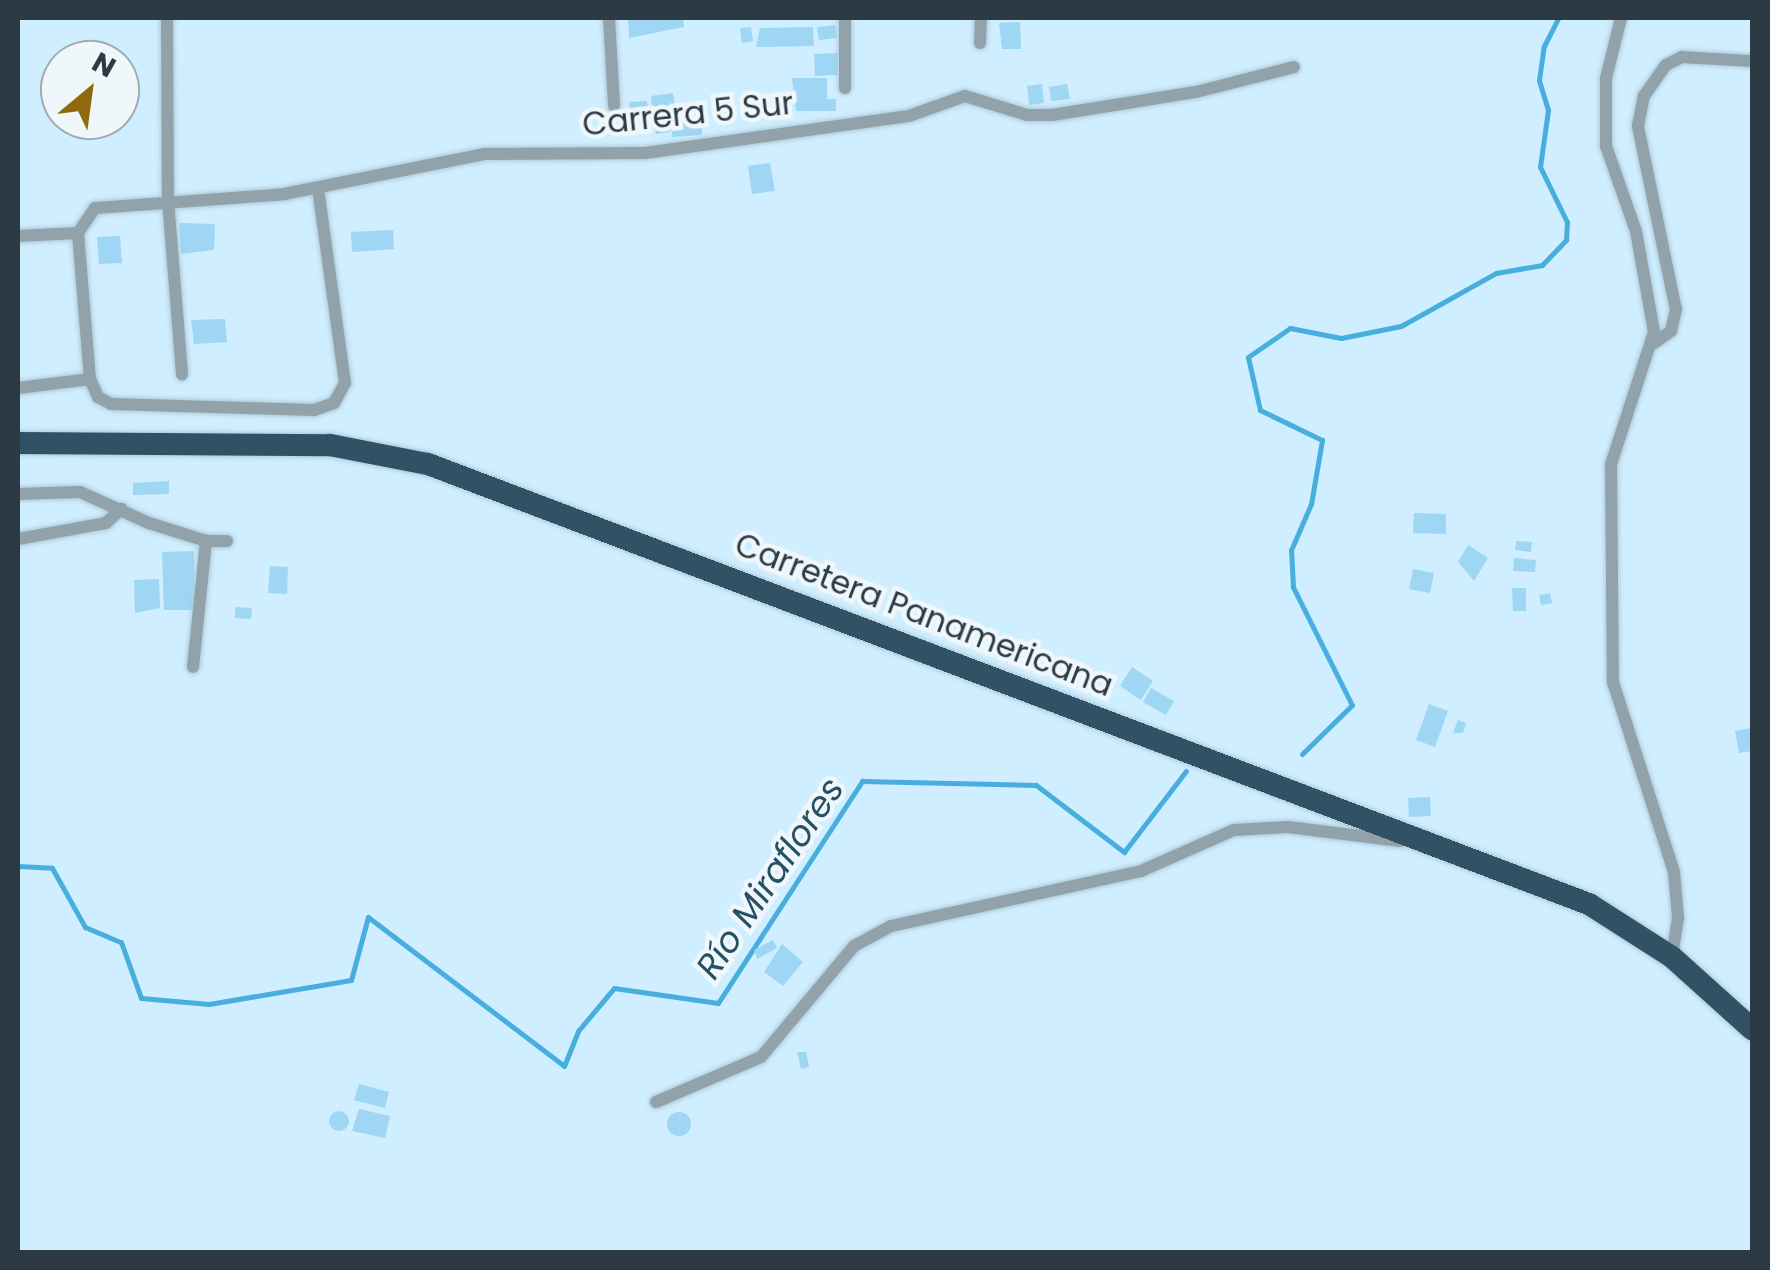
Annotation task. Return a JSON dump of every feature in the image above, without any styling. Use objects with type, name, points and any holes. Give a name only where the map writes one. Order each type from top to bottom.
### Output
[{"type":"highway","name":"Carretera Panamericana","points":[[18,443],[330,445],[428,464],[1452,847],[1589,904],[1672,958],[1752,1029]]},
{"type":"street","points":[[167,18],[168,200],[182,374]]},
{"type":"street","points":[[609,18],[614,106]]},
{"type":"street","points":[[845,18],[845,88]]},
{"type":"street","points":[[980,43],[981,18]]},
{"type":"street","points":[[1621,18],[1606,78],[1606,146],[1643,256],[1654,343],[1611,464],[1612,650],[1616,704],[1674,872],[1678,918],[1672,958]]},
{"type":"street","points":[[1654,343],[1672,331],[1676,310],[1638,126],[1644,96],[1666,64],[1682,56],[1752,60]]},
{"type":"street","name":"Carrera 5 Sur","points":[[78,233],[83,216],[102,207],[318,189],[440,159],[645,152],[908,116],[965,96],[1028,115],[1052,115],[1196,92],[1294,66]]},
{"type":"street","points":[[18,236],[78,233],[90,379],[98,397],[111,404],[314,410],[334,403],[345,383],[318,189]]},
{"type":"street","points":[[18,388],[90,379]]},
{"type":"street","points":[[18,494],[80,492],[206,541],[227,541]]},
{"type":"street","points":[[18,539],[106,523],[121,508]]},
{"type":"street","points":[[193,667],[206,541]]},
{"type":"street","points":[[656,1102],[762,1056],[854,946],[928,912],[1141,872],[1234,830],[1288,826],[1452,847]]},
{"type":"building","points":[[628,18],[683,18],[684,27],[629,38]]},
{"type":"building","points":[[1020,22],[1021,49],[1002,49],[999,23]]},
{"type":"building","points":[[835,25],[837,38],[819,40],[817,27]]},
{"type":"building","points":[[751,27],[753,41],[742,43],[740,28]]},
{"type":"building","points":[[813,27],[814,46],[756,47],[760,28]]},
{"type":"building","points":[[838,53],[838,75],[815,76],[814,54]]},
{"type":"building","points":[[792,78],[827,78],[827,99],[836,99],[836,111],[796,111]]},
{"type":"building","points":[[1042,84],[1044,103],[1029,105],[1027,86]]},
{"type":"building","points":[[1067,84],[1070,99],[1051,101],[1049,87]]},
{"type":"building","points":[[673,93],[676,115],[653,118],[651,96]]},
{"type":"building","points":[[647,101],[649,124],[631,125],[629,102]]},
{"type":"building","points":[[701,117],[702,135],[672,137],[671,119]]},
{"type":"building","points":[[668,121],[670,132],[656,134],[654,122]]},
{"type":"building","points":[[770,163],[775,191],[752,194],[748,166]]},
{"type":"building","points":[[179,223],[215,224],[214,250],[181,254]]},
{"type":"building","points":[[393,230],[394,249],[352,252],[351,232]]},
{"type":"building","points":[[120,236],[122,263],[99,264],[97,237]]},
{"type":"building","points":[[225,319],[227,342],[194,344],[191,320]]},
{"type":"building","points":[[169,481],[169,494],[133,495],[133,483]]},
{"type":"building","points":[[1414,513],[1446,514],[1446,534],[1413,533]]},
{"type":"building","points":[[1516,541],[1532,542],[1531,552],[1515,550]]},
{"type":"building","points":[[1468,545],[1488,558],[1474,581],[1458,562]]},
{"type":"building","points":[[194,551],[195,610],[164,610],[162,552]]},
{"type":"building","points":[[1514,558],[1536,560],[1535,572],[1513,571]]},
{"type":"building","points":[[270,566],[288,567],[287,594],[268,593]]},
{"type":"building","points":[[1413,569],[1434,573],[1430,593],[1409,589]]},
{"type":"building","points":[[159,579],[160,608],[135,613],[134,580]]},
{"type":"building","points":[[1512,588],[1526,588],[1526,611],[1513,611]]},
{"type":"building","points":[[1550,593],[1552,603],[1541,605],[1539,595]]},
{"type":"building","points":[[235,607],[252,608],[251,619],[235,618]]},
{"type":"building","points":[[1132,667],[1153,681],[1141,700],[1120,686]]},
{"type":"building","points":[[1151,688],[1174,701],[1166,715],[1143,702]]},
{"type":"building","points":[[1429,704],[1448,711],[1435,747],[1416,740]]},
{"type":"building","points":[[1458,720],[1466,723],[1463,733],[1453,733]]},
{"type":"building","points":[[1752,728],[1752,751],[1739,753],[1735,731]]},
{"type":"building","points":[[1430,797],[1431,816],[1409,817],[1408,798]]},
{"type":"building","points":[[773,940],[777,948],[757,959],[754,950]]},
{"type":"building","points":[[782,944],[803,962],[783,986],[764,972]]},
{"type":"building","points":[[797,1052],[806,1052],[809,1067],[801,1069]]},
{"type":"building","points":[[359,1084],[389,1092],[385,1108],[354,1100]]},
{"type":"building","points":[[359,1109],[390,1116],[385,1138],[352,1131]]},
{"type":"building","points":[[339,1111],[349,1121],[339,1131],[329,1121]]},
{"type":"building","points":[[674,1112],[684,1112],[691,1124],[684,1136],[674,1136],[667,1129],[667,1119]]},
{"type":"waterway","points":[[1302,754],[1352,705],[1293,587],[1291,550],[1311,504],[1322,440],[1260,410],[1248,357],[1290,328],[1341,338],[1401,326],[1496,273],[1542,265],[1566,240],[1567,222],[1540,167],[1548,110],[1539,80],[1544,46],[1558,18]]},
{"type":"waterway","name":"Río Miraflores","points":[[18,866],[52,868],[85,927],[121,942],[141,998],[209,1004],[351,980],[368,917],[564,1066],[578,1031],[614,988],[718,1003],[862,781],[1036,785],[1124,852],[1186,771]]}]
